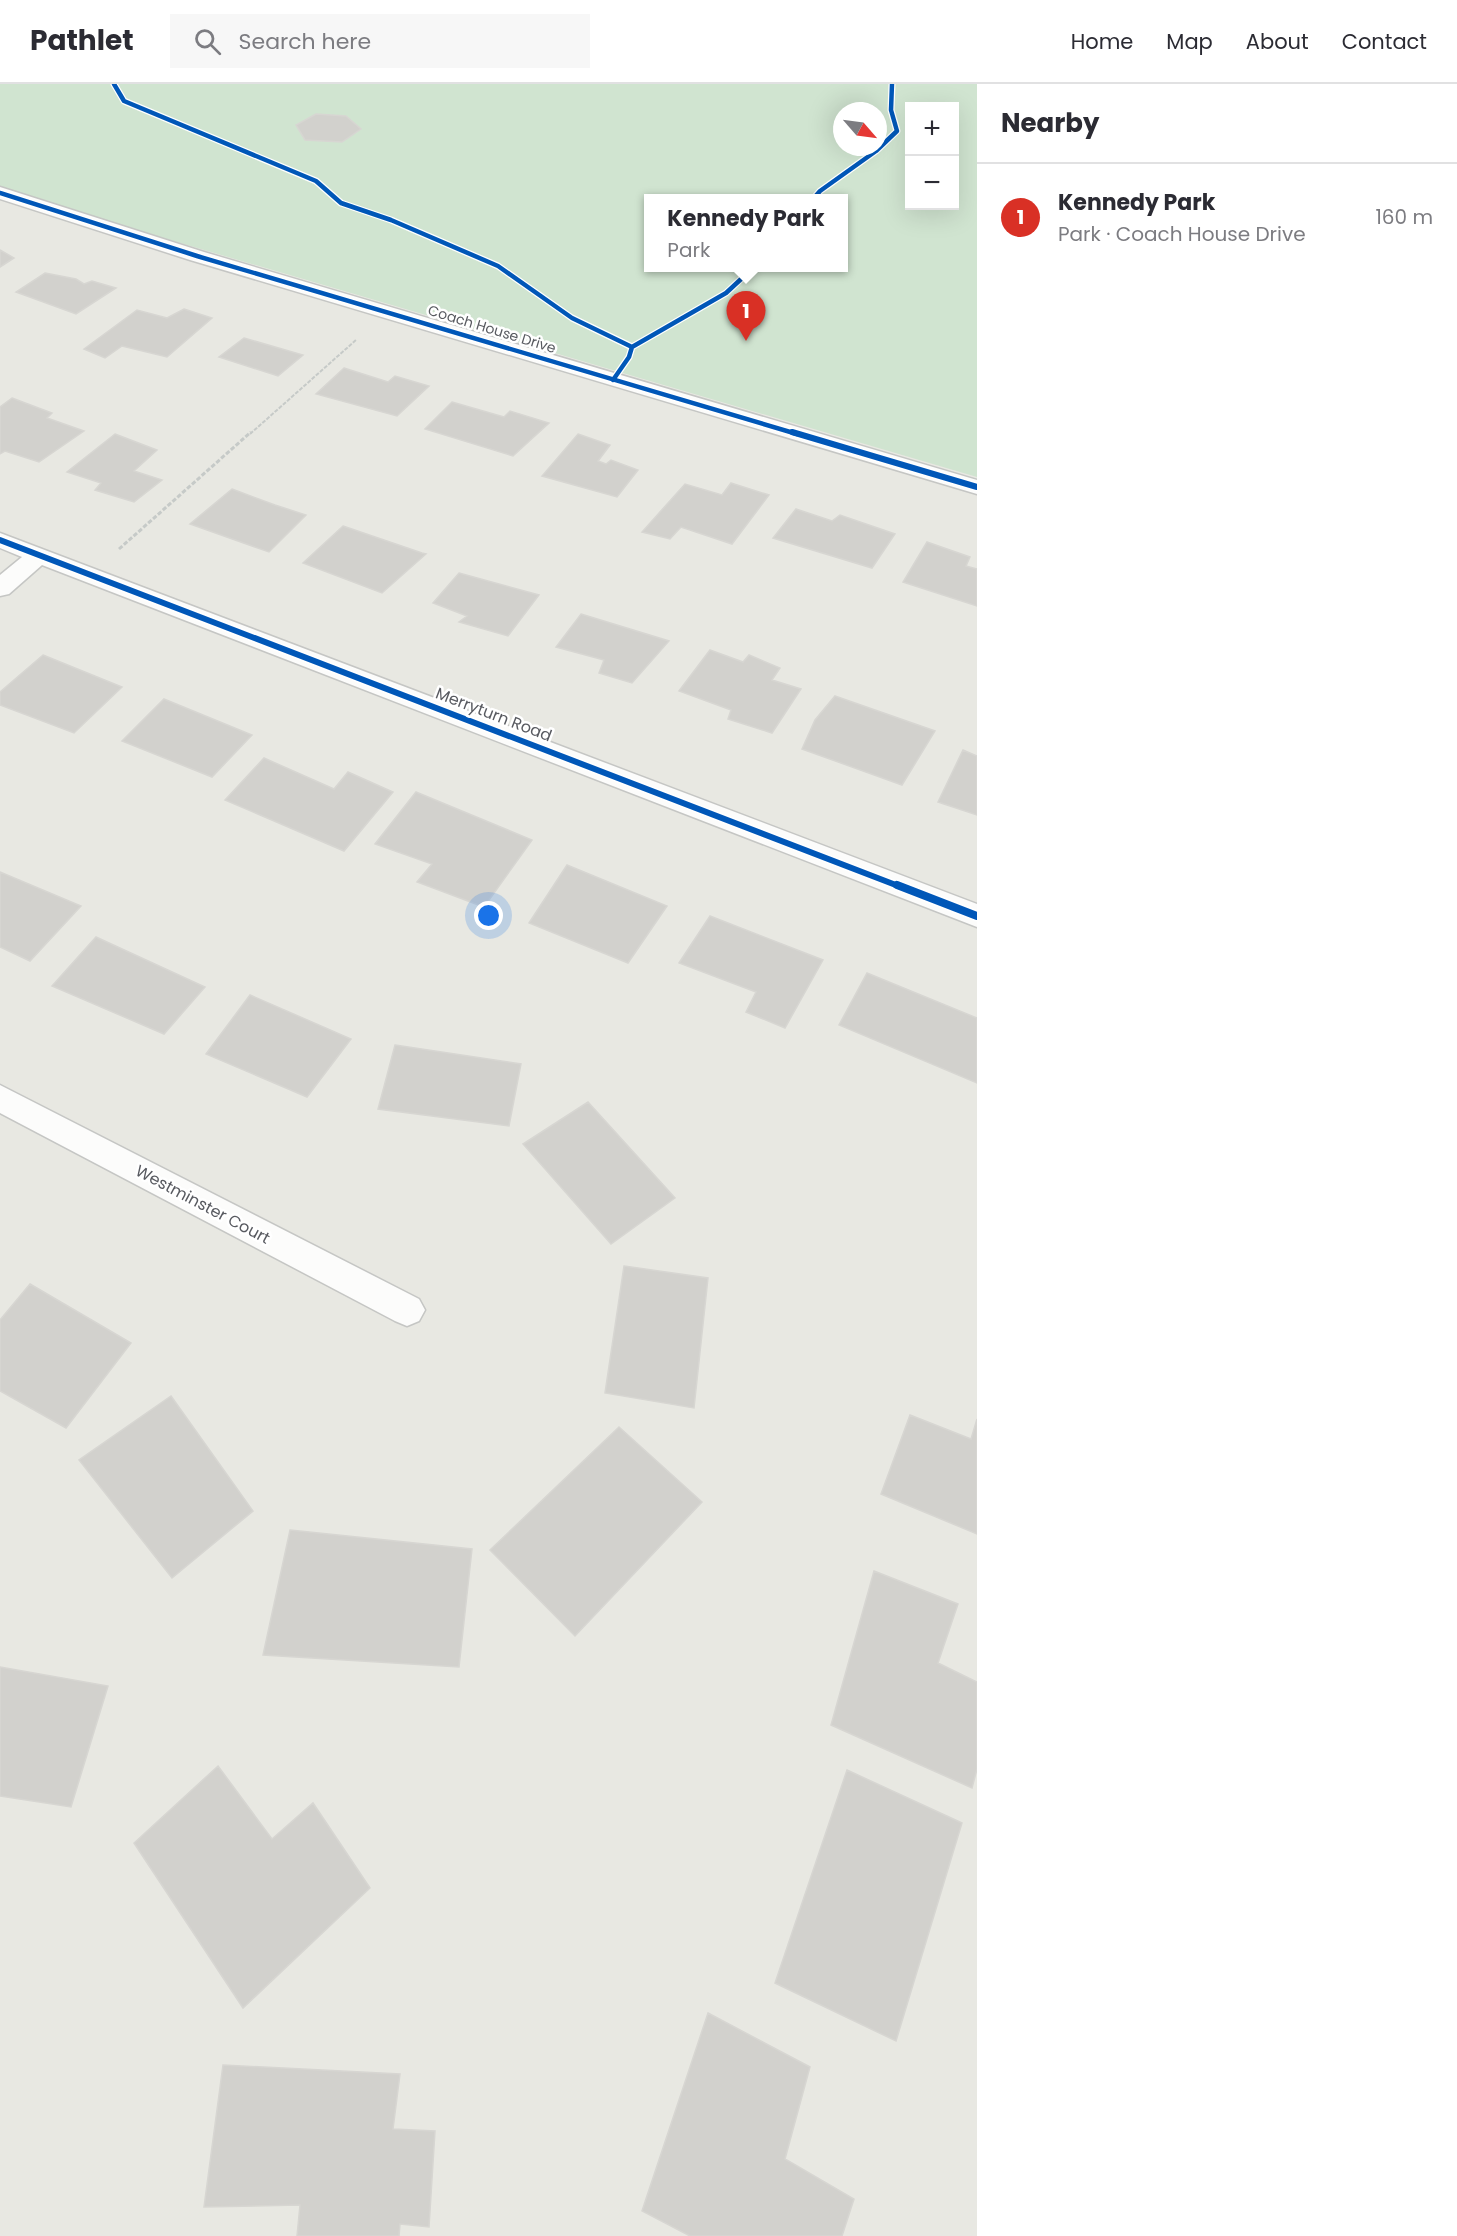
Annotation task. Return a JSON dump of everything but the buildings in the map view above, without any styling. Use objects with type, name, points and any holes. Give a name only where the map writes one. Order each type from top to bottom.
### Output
[{"type":"street","name":"Coach House Drive","points":[[0,193],[196,256],[977,487]]},
{"type":"street","name":"Merryturn Road","points":[[0,540],[977,916]]},
{"type":"street","points":[[0,588],[39,555]]},
{"type":"street","name":"Westminster Court","points":[[0,1098],[407,1310]]},
{"type":"path","points":[[118,550],[388,312]]},
{"type":"green space","points":[[0,84],[977,84],[977,477],[0,190]]},
{"type":"cycle path","points":[[114,84],[124,101],[316,181],[341,203],[391,220],[498,266],[572,318],[632,347],[629,357],[613,380]]},
{"type":"cycle path","points":[[817,194],[876,151],[897,131],[891,110],[892,84]]},
{"type":"cycle path","points":[[0,193],[197,256],[977,487]]},
{"type":"cycle path","points":[[632,347],[726,293],[749,272]]},
{"type":"cycle path","points":[[0,540],[977,916]]},
{"type":"place","name":"Kennedy Park","points":[[746,341]]}]
